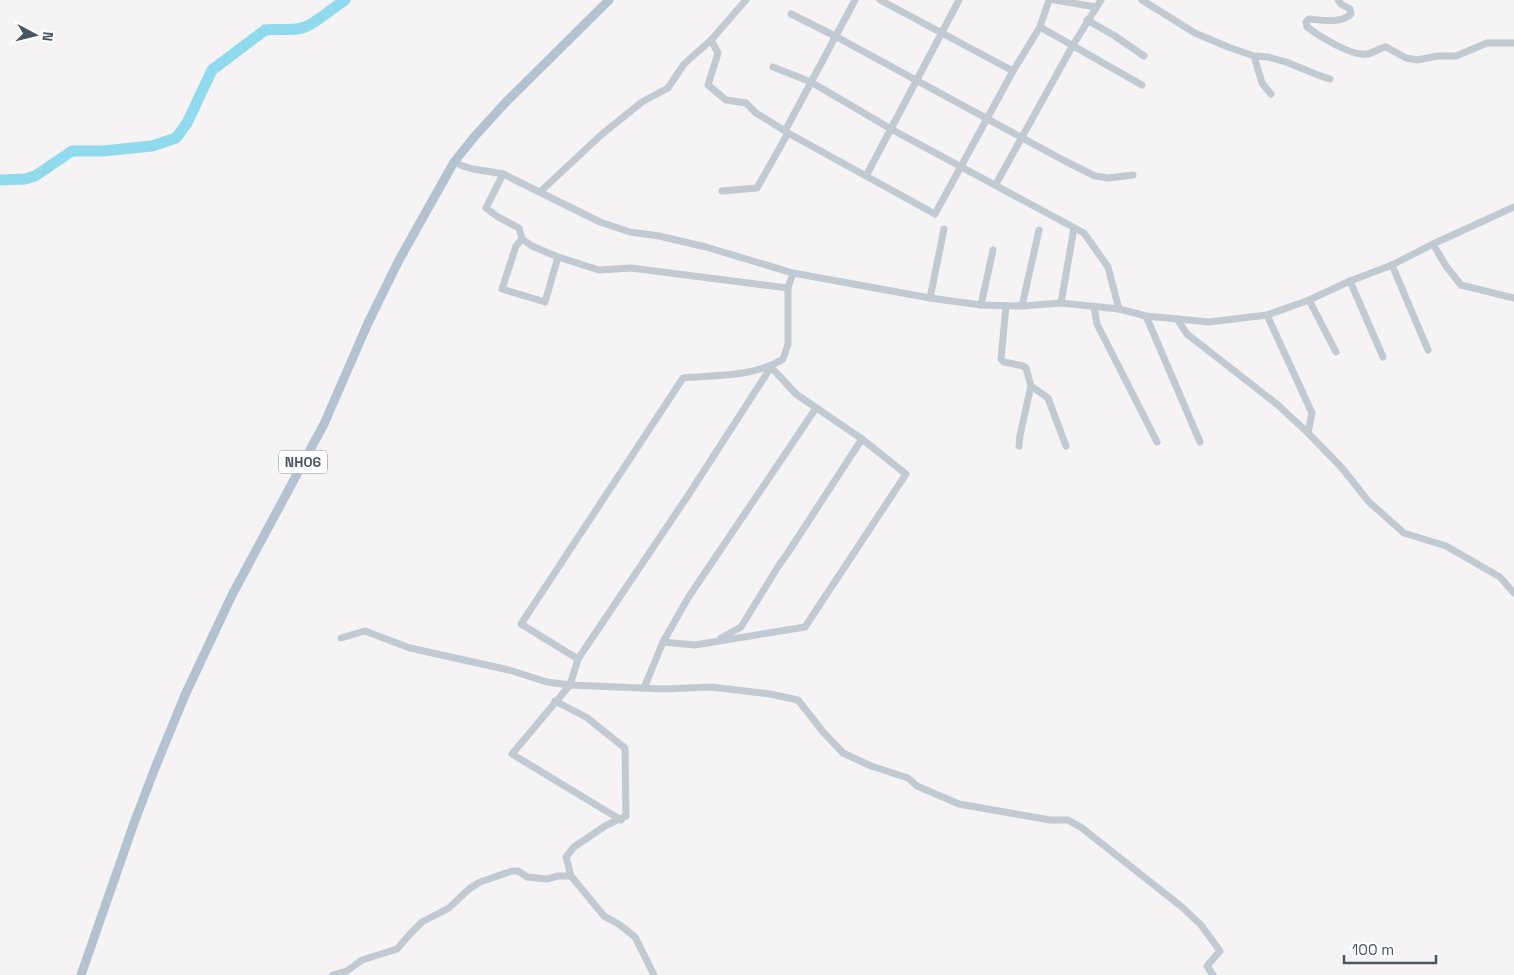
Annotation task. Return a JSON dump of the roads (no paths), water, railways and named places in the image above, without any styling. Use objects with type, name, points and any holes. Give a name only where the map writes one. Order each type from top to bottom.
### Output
[{"type":"main road","name":"NH06","points":[[81,975],[155,768],[208,645],[258,543],[324,424],[368,323],[399,260],[454,162],[506,102],[609,0]]},
{"type":"street","points":[[540,192],[600,135],[642,102],[668,88],[684,64],[711,40],[746,0]]},
{"type":"street","points":[[722,190],[757,188],[855,0]]},
{"type":"street","points":[[866,176],[959,0]]},
{"type":"street","points":[[711,40],[718,52],[708,85],[726,100],[746,103],[756,113],[786,132],[935,214],[1013,71],[1040,27],[1049,0]]},
{"type":"street","points":[[1057,0],[1096,7]]},
{"type":"street","points":[[996,184],[1087,20],[1101,0]]},
{"type":"street","points":[[1142,0],[1196,33],[1228,47],[1254,56],[1268,57],[1286,62],[1330,78]]},
{"type":"street","points":[[1338,0],[1340,4],[1350,10],[1351,14],[1348,17],[1333,20],[1309,19],[1306,22],[1307,27],[1328,42],[1359,54],[1368,54],[1386,47],[1406,58],[1417,60],[1438,56],[1456,56],[1487,43],[1514,44]]},
{"type":"street","points":[[884,1],[941,34],[1013,71]]},
{"type":"street","points":[[790,14],[835,36],[1095,176],[1108,178],[1133,175]]},
{"type":"street","points":[[1087,20],[1144,56]]},
{"type":"street","points":[[1040,27],[1142,85]]},
{"type":"street","points":[[1254,56],[1262,83],[1271,94]]},
{"type":"street","points":[[773,67],[811,82],[891,129],[1084,233],[1108,267],[1119,308]]},
{"type":"street","points":[[454,162],[468,169],[486,170],[503,174],[600,222],[630,232],[659,236],[706,247],[793,273],[930,298],[981,305],[1022,306],[1061,303],[1119,308],[1146,316],[1209,322],[1267,315],[1309,300],[1350,281],[1392,265],[1514,207]]},
{"type":"street","points":[[503,174],[486,208],[498,217],[520,228],[522,239],[532,246],[558,257],[599,270],[631,268],[788,288]]},
{"type":"street","points":[[1061,303],[1074,228]]},
{"type":"street","points":[[930,298],[944,229]]},
{"type":"street","points":[[1022,306],[1039,230]]},
{"type":"street","points":[[522,239],[516,246],[502,288],[546,302],[558,257]]},
{"type":"street","points":[[1433,244],[1446,266],[1461,284],[1514,298]]},
{"type":"street","points":[[981,305],[993,250]]},
{"type":"street","points":[[1392,265],[1428,350]]},
{"type":"street","points":[[621,820],[512,754],[570,685],[578,659],[689,494],[771,367],[783,359],[788,344],[788,288],[793,273]]},
{"type":"street","points":[[1350,281],[1383,358]]},
{"type":"street","points":[[1309,300],[1336,352]]},
{"type":"street","points":[[1006,306],[1001,359],[1004,362],[1026,368],[1031,386],[1019,446]]},
{"type":"street","points":[[1094,307],[1098,324],[1156,442]]},
{"type":"street","points":[[1267,315],[1312,413],[1308,433]]},
{"type":"street","points":[[1146,316],[1200,442]]},
{"type":"street","points":[[1177,319],[1187,334],[1278,405],[1308,433],[1342,468],[1369,502],[1404,533],[1454,550],[1500,576],[1514,593]]},
{"type":"street","points":[[663,642],[695,645],[805,627],[906,474],[862,438],[796,394],[771,367]]},
{"type":"street","points":[[578,659],[520,624],[582,528],[683,378],[731,374],[771,367]]},
{"type":"street","points":[[1031,386],[1048,398],[1066,446]]},
{"type":"street","points":[[644,688],[663,642],[688,598],[816,408]]},
{"type":"street","points":[[716,641],[741,627],[778,565],[862,438]]},
{"type":"street","points":[[341,638],[365,630],[410,648],[509,670],[547,682],[570,685],[664,689],[711,687],[770,694],[798,700],[824,733],[843,753],[871,766],[908,778],[917,786],[960,804],[1050,820],[1068,820],[1082,828],[1182,907],[1201,925],[1220,951],[1207,966],[1213,975]]},
{"type":"street","points":[[555,701],[586,717],[624,748],[626,816],[621,820],[604,826],[574,846],[566,857],[571,876],[604,916],[636,937],[654,975]]},
{"type":"street","points":[[333,975],[347,971],[362,960],[398,949],[422,922],[449,908],[469,889],[480,882],[512,871],[518,871],[527,877],[547,879],[558,876],[571,876]]},
{"type":"waterway","points":[[0,180],[25,179],[35,176],[72,151],[103,151],[152,146],[176,138],[187,123],[212,70],[265,30],[305,27],[320,19],[345,0]]}]
